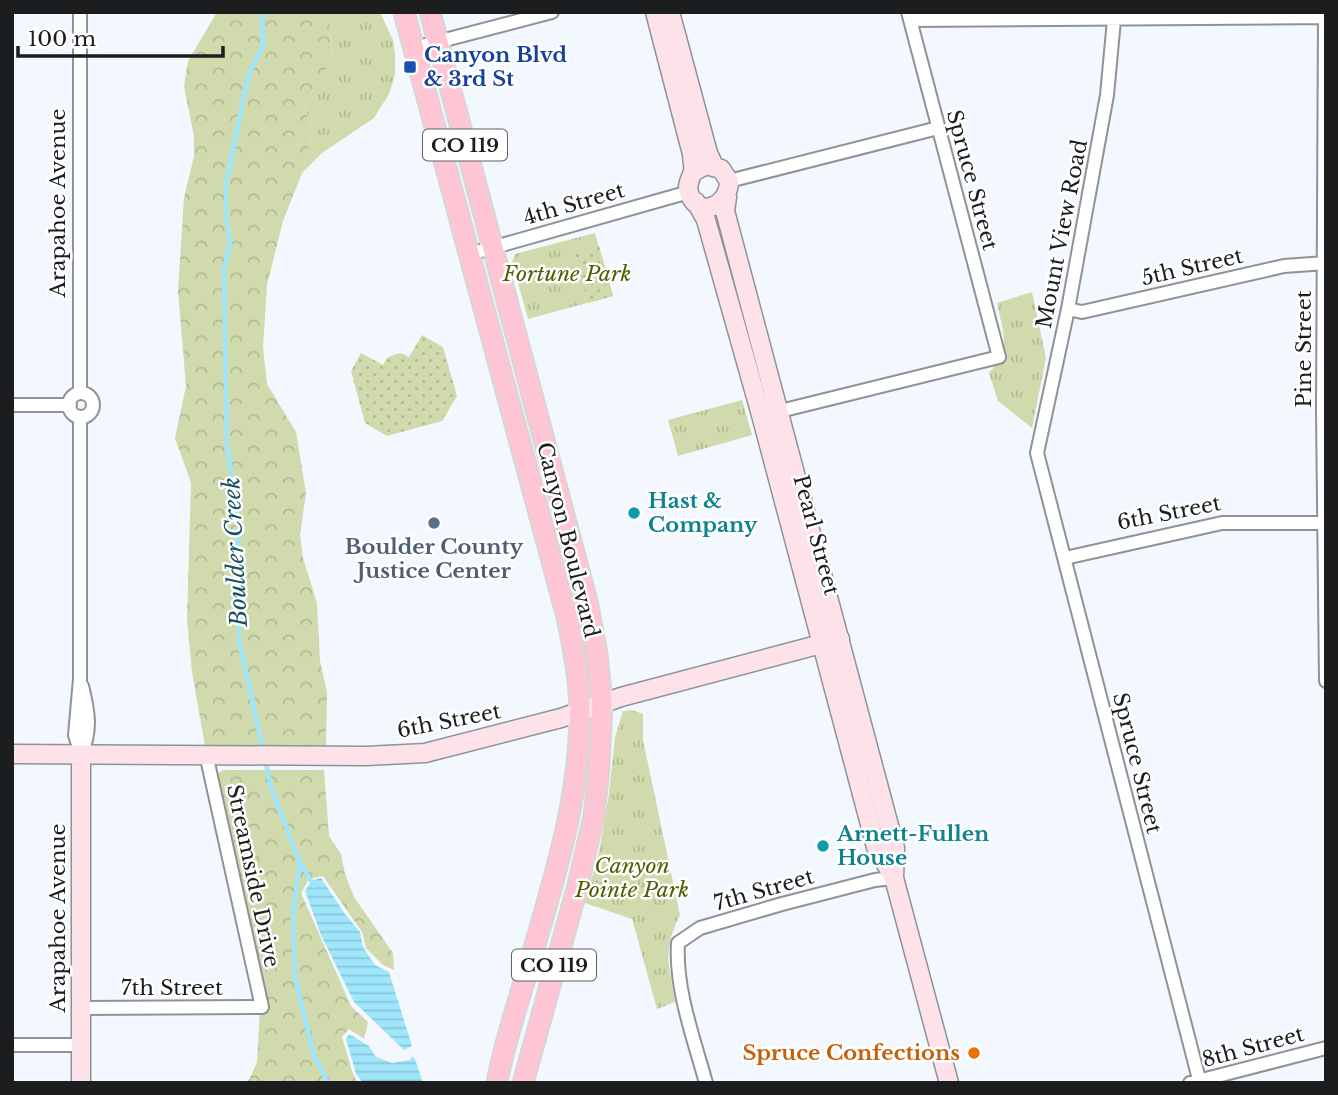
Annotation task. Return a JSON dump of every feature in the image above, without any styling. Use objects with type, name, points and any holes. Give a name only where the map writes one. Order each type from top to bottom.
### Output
[{"type":"main road","name":"Canyon Boulevard","points":[[404,12],[567,617],[577,681],[577,758],[559,862],[497,1083]]},
{"type":"main road","name":"Canyon Boulevard","points":[[430,12],[587,601],[595,637],[602,703],[599,768],[587,847],[523,1083]]},
{"type":"street","name":"Arapahoe Avenue","points":[[79,12],[80,393]]},
{"type":"street","points":[[414,48],[552,12]]},
{"type":"street","points":[[655,12],[692,154],[693,172],[688,185],[692,197],[706,207],[718,205],[728,189],[938,128]]},
{"type":"street","points":[[670,12],[708,153],[714,166]]},
{"type":"street","points":[[909,16],[1114,20],[1325,17]]},
{"type":"street","name":"Spruce Street","points":[[770,413],[999,357],[909,16]]},
{"type":"street","name":"Pine Street","points":[[1325,17],[1326,681]]},
{"type":"street","name":"Mount View Road","points":[[1037,453],[1068,309],[1107,95],[1114,20]]},
{"type":"street","points":[[693,172],[699,167],[714,166],[721,169],[728,189]]},
{"type":"street","name":"Pearl Street","points":[[728,189],[725,211],[822,643],[876,847],[894,878],[949,1083]]},
{"type":"street","name":"4th Street","points":[[470,254],[692,197]]},
{"type":"street","name":"Pearl Street","points":[[692,197],[706,220],[770,413],[840,639],[895,848],[894,878]]},
{"type":"street","name":"5th Street","points":[[1068,309],[1082,312],[1284,266],[1325,263]]},
{"type":"street","points":[[80,393],[91,398],[93,406],[89,414],[80,417],[72,413],[69,405],[72,398],[80,393]]},
{"type":"street","points":[[12,405],[69,405]]},
{"type":"street","name":"Arapahoe Avenue","points":[[80,417],[80,679],[88,718],[88,738],[81,754],[81,1083]]},
{"type":"street","name":"Spruce Street","points":[[1037,453],[1196,1082]]},
{"type":"street","name":"6th Street","points":[[1065,558],[1222,523],[1325,523]]},
{"type":"street","name":"6th Street","points":[[12,754],[366,756],[425,753],[840,639]]},
{"type":"street","name":"Streamside Drive","points":[[206,754],[262,1007]]},
{"type":"street","name":"7th Street","points":[[706,1083],[682,990],[677,958],[678,943],[700,929],[782,904],[876,880],[894,878]]},
{"type":"street","name":"7th Street","points":[[81,1008],[262,1007]]},
{"type":"street","points":[[12,1045],[81,1045]]},
{"type":"street","name":"8th Street","points":[[1196,1082],[1326,1048]]},
{"type":"green space","points":[[217,12],[320,12],[332,41],[331,62],[304,105],[313,131],[302,173],[283,221],[267,285],[263,347],[267,384],[296,432],[306,493],[300,535],[303,558],[317,603],[320,661],[327,692],[326,746],[205,746],[192,672],[187,620],[191,483],[175,438],[186,386],[178,291],[184,198],[194,156],[194,137],[184,86],[188,61]]},
{"type":"green space","points":[[320,12],[380,12],[393,40],[395,75],[389,94],[374,118],[322,153],[302,173],[313,131],[304,105],[331,62],[332,41]]},
{"type":"green space","name":"Fortune Park","points":[[595,233],[613,296],[528,319],[512,262],[515,254]]},
{"type":"green space","points":[[599,246],[613,296],[588,303],[575,252]]},
{"type":"green space","points":[[1032,292],[1046,358],[1032,428],[998,401],[989,373],[1001,355],[1004,340],[997,303]]},
{"type":"green space","points":[[422,335],[443,347],[457,396],[442,421],[387,436],[365,423],[351,371],[361,353],[383,365],[388,357],[401,353],[409,357]]},
{"type":"green space","points":[[742,400],[752,435],[678,456],[668,420]]},
{"type":"green space","name":"Canyon Pointe Park","points":[[632,710],[643,714],[643,740],[680,915],[669,948],[675,1002],[657,1009],[632,919],[585,903],[599,852],[615,737],[623,711]]},
{"type":"green space","points":[[223,770],[324,770],[329,836],[341,854],[354,897],[393,953],[394,970],[383,965],[366,948],[362,932],[323,876],[309,879],[301,893],[351,1006],[368,1022],[364,1039],[349,1029],[342,1037],[358,1083],[246,1083],[257,1062],[262,973],[216,775]]},
{"type":"water","points":[[321,878],[360,932],[363,947],[375,965],[389,972],[412,1046],[404,1050],[354,1002],[321,935],[305,891],[311,881]]},
{"type":"water","points":[[349,1034],[369,1046],[376,1057],[392,1063],[410,1060],[412,1056],[423,1083],[363,1083],[356,1074],[346,1039]]},
{"type":"waterway","name":"Boulder Creek","points":[[262,12],[263,46],[248,76],[226,184],[230,244],[224,269],[227,445],[238,524],[239,641],[263,750]]},
{"type":"waterway","name":"Boulder Creek","points":[[265,759],[271,788],[300,863],[293,914],[295,977],[314,1056],[328,1083]]},
{"type":"waterway","points":[[301,863],[314,886]]},
{"type":"place","name":"Canyon Blvd & 3rd St","points":[[410,67]]},
{"type":"place","name":"Hast & Company","points":[[634,513]]},
{"type":"place","name":"Boulder County Justice Center","points":[[434,523]]},
{"type":"place","name":"Arnett-Fullen House","points":[[823,846]]},
{"type":"place","name":"Spruce Confections","points":[[974,1053]]}]
